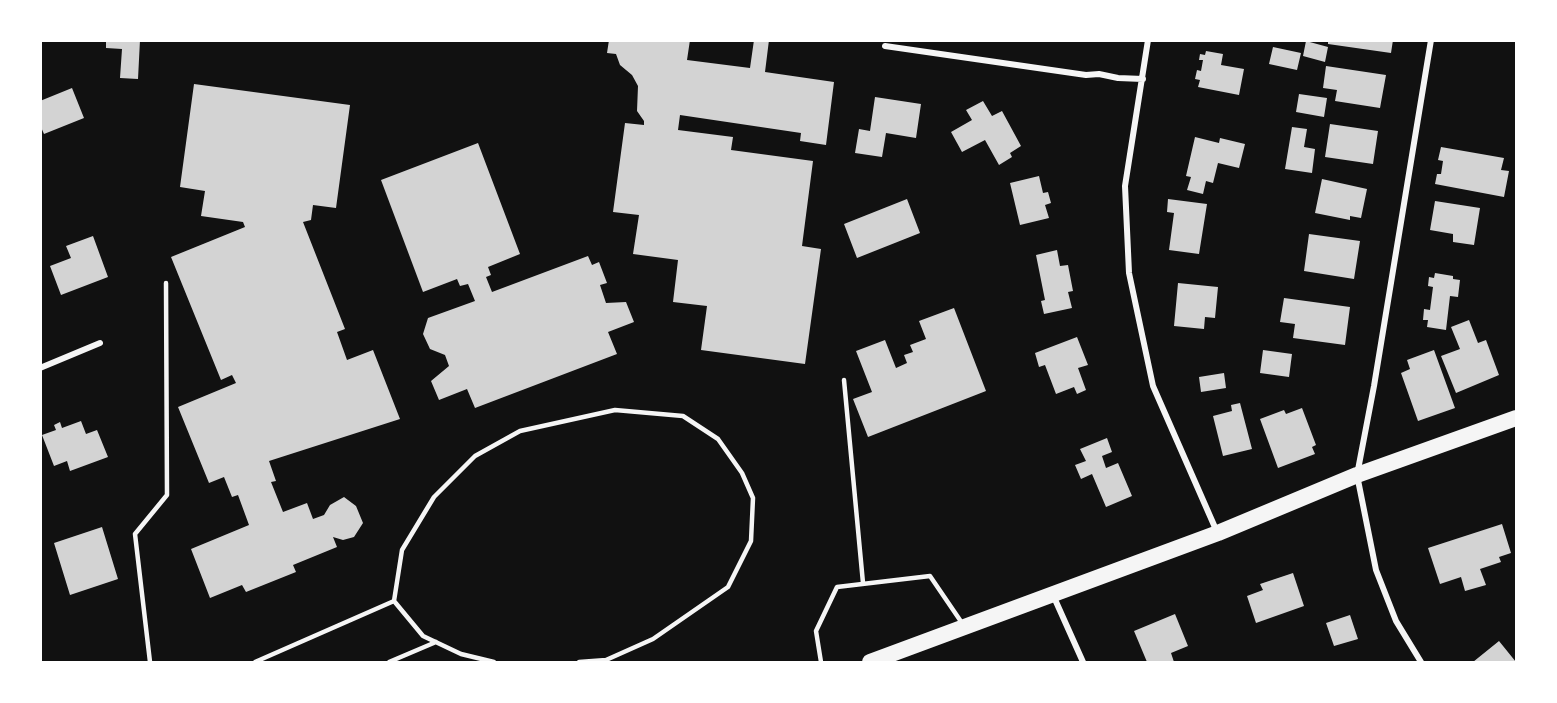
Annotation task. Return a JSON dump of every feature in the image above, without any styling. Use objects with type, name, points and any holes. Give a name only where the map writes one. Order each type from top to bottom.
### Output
[{"type":"highway","points":[[870,663],[1218,533],[1357,475],[1516,418]]},
{"type":"street","points":[[1148,40],[1125,186],[1129,273],[1153,386],[1218,533]]},
{"type":"street","points":[[1421,663],[1396,621],[1376,570],[1357,475],[1374,386],[1431,40]]},
{"type":"street","points":[[885,46],[1086,75],[1099,74],[1118,78],[1143,79]]},
{"type":"street","points":[[40,368],[100,343]]},
{"type":"street","points":[[1053,595],[1083,663]]},
{"type":"lane","points":[[150,663],[135,534],[167,495],[166,283]]},
{"type":"lane","points":[[844,380],[863,584]]},
{"type":"lane","points":[[494,663],[461,654],[423,636],[394,601],[402,550],[434,497],[475,456],[520,431],[615,410],[683,416],[718,439],[742,473],[753,498],[751,541],[728,587],[653,639],[606,661],[579,663]]},
{"type":"lane","points":[[821,663],[816,631],[837,586],[930,576],[965,627]]},
{"type":"lane","points":[[255,663],[394,601]]},
{"type":"lane","points":[[389,663],[400,661],[436,642]]},
{"type":"building","points":[[106,40],[140,40],[138,79],[120,78],[122,49],[106,48]]},
{"type":"building","points":[[609,40],[690,40],[687,60],[750,68],[754,40],[769,40],[765,72],[834,82],[826,145],[800,141],[801,133],[680,115],[678,130],[733,137],[731,150],[813,161],[802,246],[821,249],[805,364],[701,350],[707,306],[673,302],[678,260],[633,254],[639,215],[613,212],[625,123],[644,125],[644,121],[637,111],[638,86],[632,75],[620,65],[616,54],[607,53]]},
{"type":"building","points":[[1328,40],[1393,40],[1391,53],[1328,44]]},
{"type":"building","points":[[1306,41],[1328,47],[1325,62],[1303,56]]},
{"type":"building","points":[[1273,47],[1301,53],[1297,70],[1269,64]]},
{"type":"building","points":[[1206,51],[1223,54],[1221,65],[1244,69],[1239,95],[1198,87],[1200,80],[1195,79],[1197,70],[1201,71],[1203,60],[1199,60],[1200,54],[1205,55]]},
{"type":"building","points":[[1326,66],[1386,75],[1380,108],[1335,101],[1337,90],[1323,88]]},
{"type":"building","points":[[194,84],[350,105],[336,208],[313,205],[311,220],[303,222],[345,329],[337,332],[347,360],[373,350],[400,419],[269,461],[276,481],[271,482],[283,512],[307,503],[313,519],[324,515],[330,505],[344,497],[356,506],[363,523],[354,537],[343,540],[333,537],[337,547],[293,565],[296,572],[246,592],[242,585],[210,598],[191,549],[249,525],[238,495],[232,497],[224,477],[209,483],[178,407],[236,383],[232,375],[221,380],[171,257],[245,227],[243,222],[201,216],[205,191],[180,187]]},
{"type":"building","points":[[72,88],[84,118],[44,134],[40,125],[40,101]]},
{"type":"building","points":[[1299,94],[1327,98],[1324,117],[1296,112]]},
{"type":"building","points":[[875,97],[921,104],[916,138],[886,133],[882,157],[855,153],[859,129],[870,131]]},
{"type":"building","points":[[983,101],[992,116],[1002,111],[1021,146],[1010,153],[1012,157],[999,165],[985,140],[962,152],[951,132],[972,120],[966,110]]},
{"type":"building","points":[[1330,124],[1378,131],[1373,164],[1325,157]]},
{"type":"building","points":[[1292,127],[1307,129],[1304,147],[1315,149],[1312,173],[1285,169]]},
{"type":"building","points":[[1195,137],[1219,143],[1220,138],[1245,144],[1239,168],[1218,163],[1213,183],[1206,181],[1203,194],[1187,190],[1191,177],[1186,176]]},
{"type":"building","points":[[478,143],[520,254],[488,267],[491,275],[486,277],[492,292],[588,256],[592,265],[599,262],[607,283],[600,285],[606,303],[626,302],[634,322],[608,332],[617,354],[475,408],[467,389],[439,400],[431,381],[449,366],[445,355],[430,349],[423,334],[428,318],[475,301],[468,284],[460,286],[457,279],[423,292],[381,180]]},
{"type":"building","points":[[1441,147],[1504,158],[1501,170],[1509,171],[1504,197],[1435,184],[1437,174],[1441,174],[1443,161],[1438,160]]},
{"type":"building","points":[[1039,176],[1043,193],[1048,192],[1051,203],[1045,205],[1049,218],[1020,225],[1010,183]]},
{"type":"building","points":[[1322,179],[1367,189],[1361,218],[1350,216],[1350,220],[1315,213]]},
{"type":"building","points":[[907,199],[920,233],[857,258],[844,224]]},
{"type":"building","points":[[1168,199],[1207,204],[1199,254],[1169,250],[1174,213],[1167,212]]},
{"type":"building","points":[[1435,201],[1480,208],[1474,245],[1453,242],[1453,234],[1430,230]]},
{"type":"building","points":[[1309,234],[1360,241],[1354,279],[1304,271]]},
{"type":"building","points":[[93,236],[108,277],[61,295],[50,266],[71,258],[66,246]]},
{"type":"building","points":[[1057,250],[1060,266],[1068,265],[1073,291],[1068,292],[1072,308],[1044,314],[1041,301],[1045,300],[1036,255]]},
{"type":"building","points":[[1435,273],[1453,276],[1453,279],[1460,280],[1458,297],[1450,296],[1446,330],[1427,327],[1428,320],[1423,320],[1424,309],[1430,310],[1433,287],[1428,286],[1429,277],[1434,278]]},
{"type":"building","points":[[1178,283],[1218,287],[1215,318],[1205,317],[1204,329],[1174,326]]},
{"type":"building","points":[[1284,298],[1350,307],[1345,345],[1293,338],[1295,324],[1280,322]]},
{"type":"building","points":[[954,308],[986,391],[868,437],[853,399],[872,392],[856,351],[885,340],[896,368],[907,363],[904,355],[913,352],[910,345],[926,339],[919,321]]},
{"type":"building","points":[[1469,320],[1478,343],[1486,340],[1499,375],[1456,393],[1441,356],[1460,349],[1451,327]]},
{"type":"building","points":[[1077,337],[1088,365],[1078,368],[1086,390],[1077,394],[1074,387],[1056,394],[1045,365],[1039,367],[1035,353]]},
{"type":"building","points":[[1263,350],[1292,354],[1289,377],[1260,373]]},
{"type":"building","points":[[1434,350],[1455,408],[1418,421],[1401,373],[1410,369],[1407,360]]},
{"type":"building","points":[[1224,373],[1226,388],[1201,392],[1199,377]]},
{"type":"building","points":[[1240,403],[1252,449],[1223,456],[1213,416],[1232,411],[1231,405]]},
{"type":"building","points":[[1302,408],[1316,445],[1312,447],[1315,454],[1278,468],[1260,419],[1284,410],[1286,414]]},
{"type":"building","points":[[81,421],[86,434],[97,430],[108,457],[70,471],[67,461],[54,466],[42,435],[56,430],[54,425],[60,422],[62,428]]},
{"type":"building","points":[[1107,438],[1112,452],[1102,456],[1106,468],[1118,463],[1132,496],[1106,507],[1092,474],[1081,479],[1075,465],[1086,461],[1080,449]]},
{"type":"building","points":[[1502,524],[1511,553],[1499,557],[1501,562],[1480,569],[1486,585],[1465,591],[1461,577],[1440,584],[1428,548]]},
{"type":"building","points":[[102,527],[118,579],[70,595],[54,543]]},
{"type":"building","points":[[1293,573],[1304,606],[1256,623],[1247,596],[1263,590],[1260,584]]},
{"type":"building","points":[[1175,614],[1188,646],[1171,653],[1174,662],[1147,662],[1134,631]]},
{"type":"building","points":[[1350,615],[1358,639],[1334,646],[1326,623]]},
{"type":"building","points":[[1499,641],[1516,662],[1473,662]]}]
